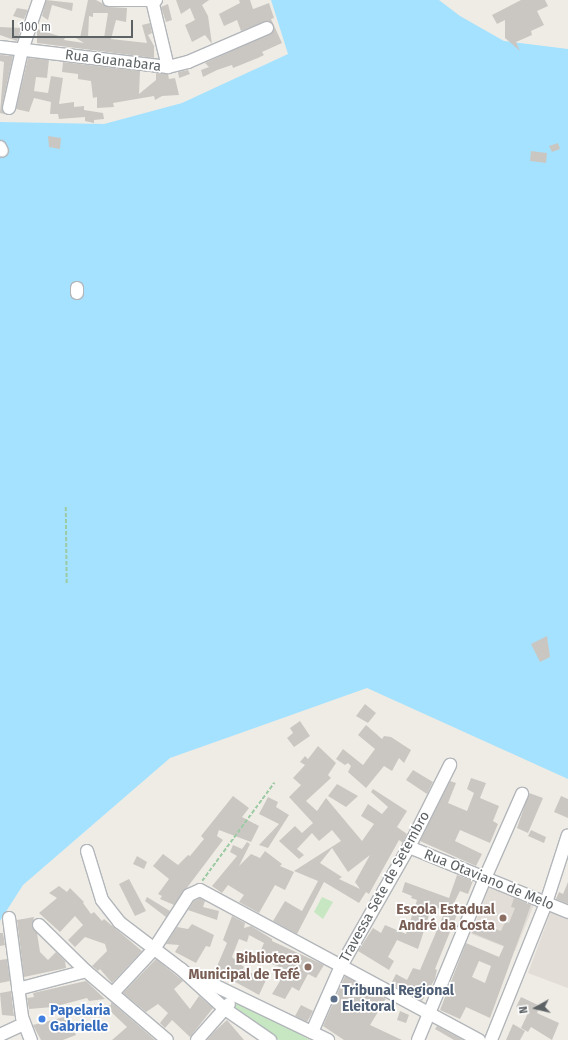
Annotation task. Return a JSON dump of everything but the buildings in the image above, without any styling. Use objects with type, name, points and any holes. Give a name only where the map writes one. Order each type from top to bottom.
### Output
[{"type":"street","points":[[9,108],[22,50],[39,0]]},
{"type":"street","points":[[109,0],[153,0],[168,68]]},
{"type":"street","name":"Rua Guanabara","points":[[0,47],[168,68],[188,62],[267,28]]},
{"type":"street","name":"Travessa Sete de Setembro","points":[[312,1032],[341,966],[409,847],[450,765]]},
{"type":"street","points":[[418,1040],[484,878],[522,794]]},
{"type":"street","points":[[491,1040],[546,903],[568,835]]},
{"type":"street","name":"Rua Otaviano de Melo","points":[[409,847],[568,912]]},
{"type":"street","points":[[87,851],[102,900],[119,922],[181,969],[225,1009],[270,1040]]},
{"type":"street","points":[[112,993],[154,948],[189,895],[195,891],[206,891],[479,1040]]},
{"type":"street","points":[[9,918],[24,1024],[31,1040]]},
{"type":"street","points":[[39,924],[86,971],[167,1040]]},
{"type":"street","points":[[181,969],[328,1040]]},
{"type":"street","points":[[18,989],[86,971]]},
{"type":"street","points":[[197,1040],[225,1009],[235,995]]},
{"type":"street","points":[[0,1035],[24,1024]]},
{"type":"path","points":[[66,507],[67,585]]},
{"type":"path","points":[[195,891],[274,783]]},
{"type":"shaded area","name":"Escola Estadual André da Costa","points":[[490,885],[535,902],[515,951],[471,934]]},
{"type":"shaded area","points":[[551,911],[568,917],[568,988],[528,973]]},
{"type":"green space","points":[[322,897],[333,902],[323,919],[314,912]]},
{"type":"green space","points":[[238,1000],[310,1040],[279,1040],[235,1007]]},
{"type":"water","points":[[271,0],[439,0],[460,16],[504,41],[568,49],[568,779],[367,688],[170,758],[23,885],[0,921],[0,122],[104,124],[182,103],[288,54]]},
{"type":"place","name":"Escola Estadual André da Costa","points":[[503,918]]},
{"type":"place","name":"Biblioteca Municipal de Tefé","points":[[308,967]]},
{"type":"place","name":"Tribunal Regional Eleitoral","points":[[334,999]]},
{"type":"place","name":"Papelaria Gabrielle","points":[[42,1019]]}]
